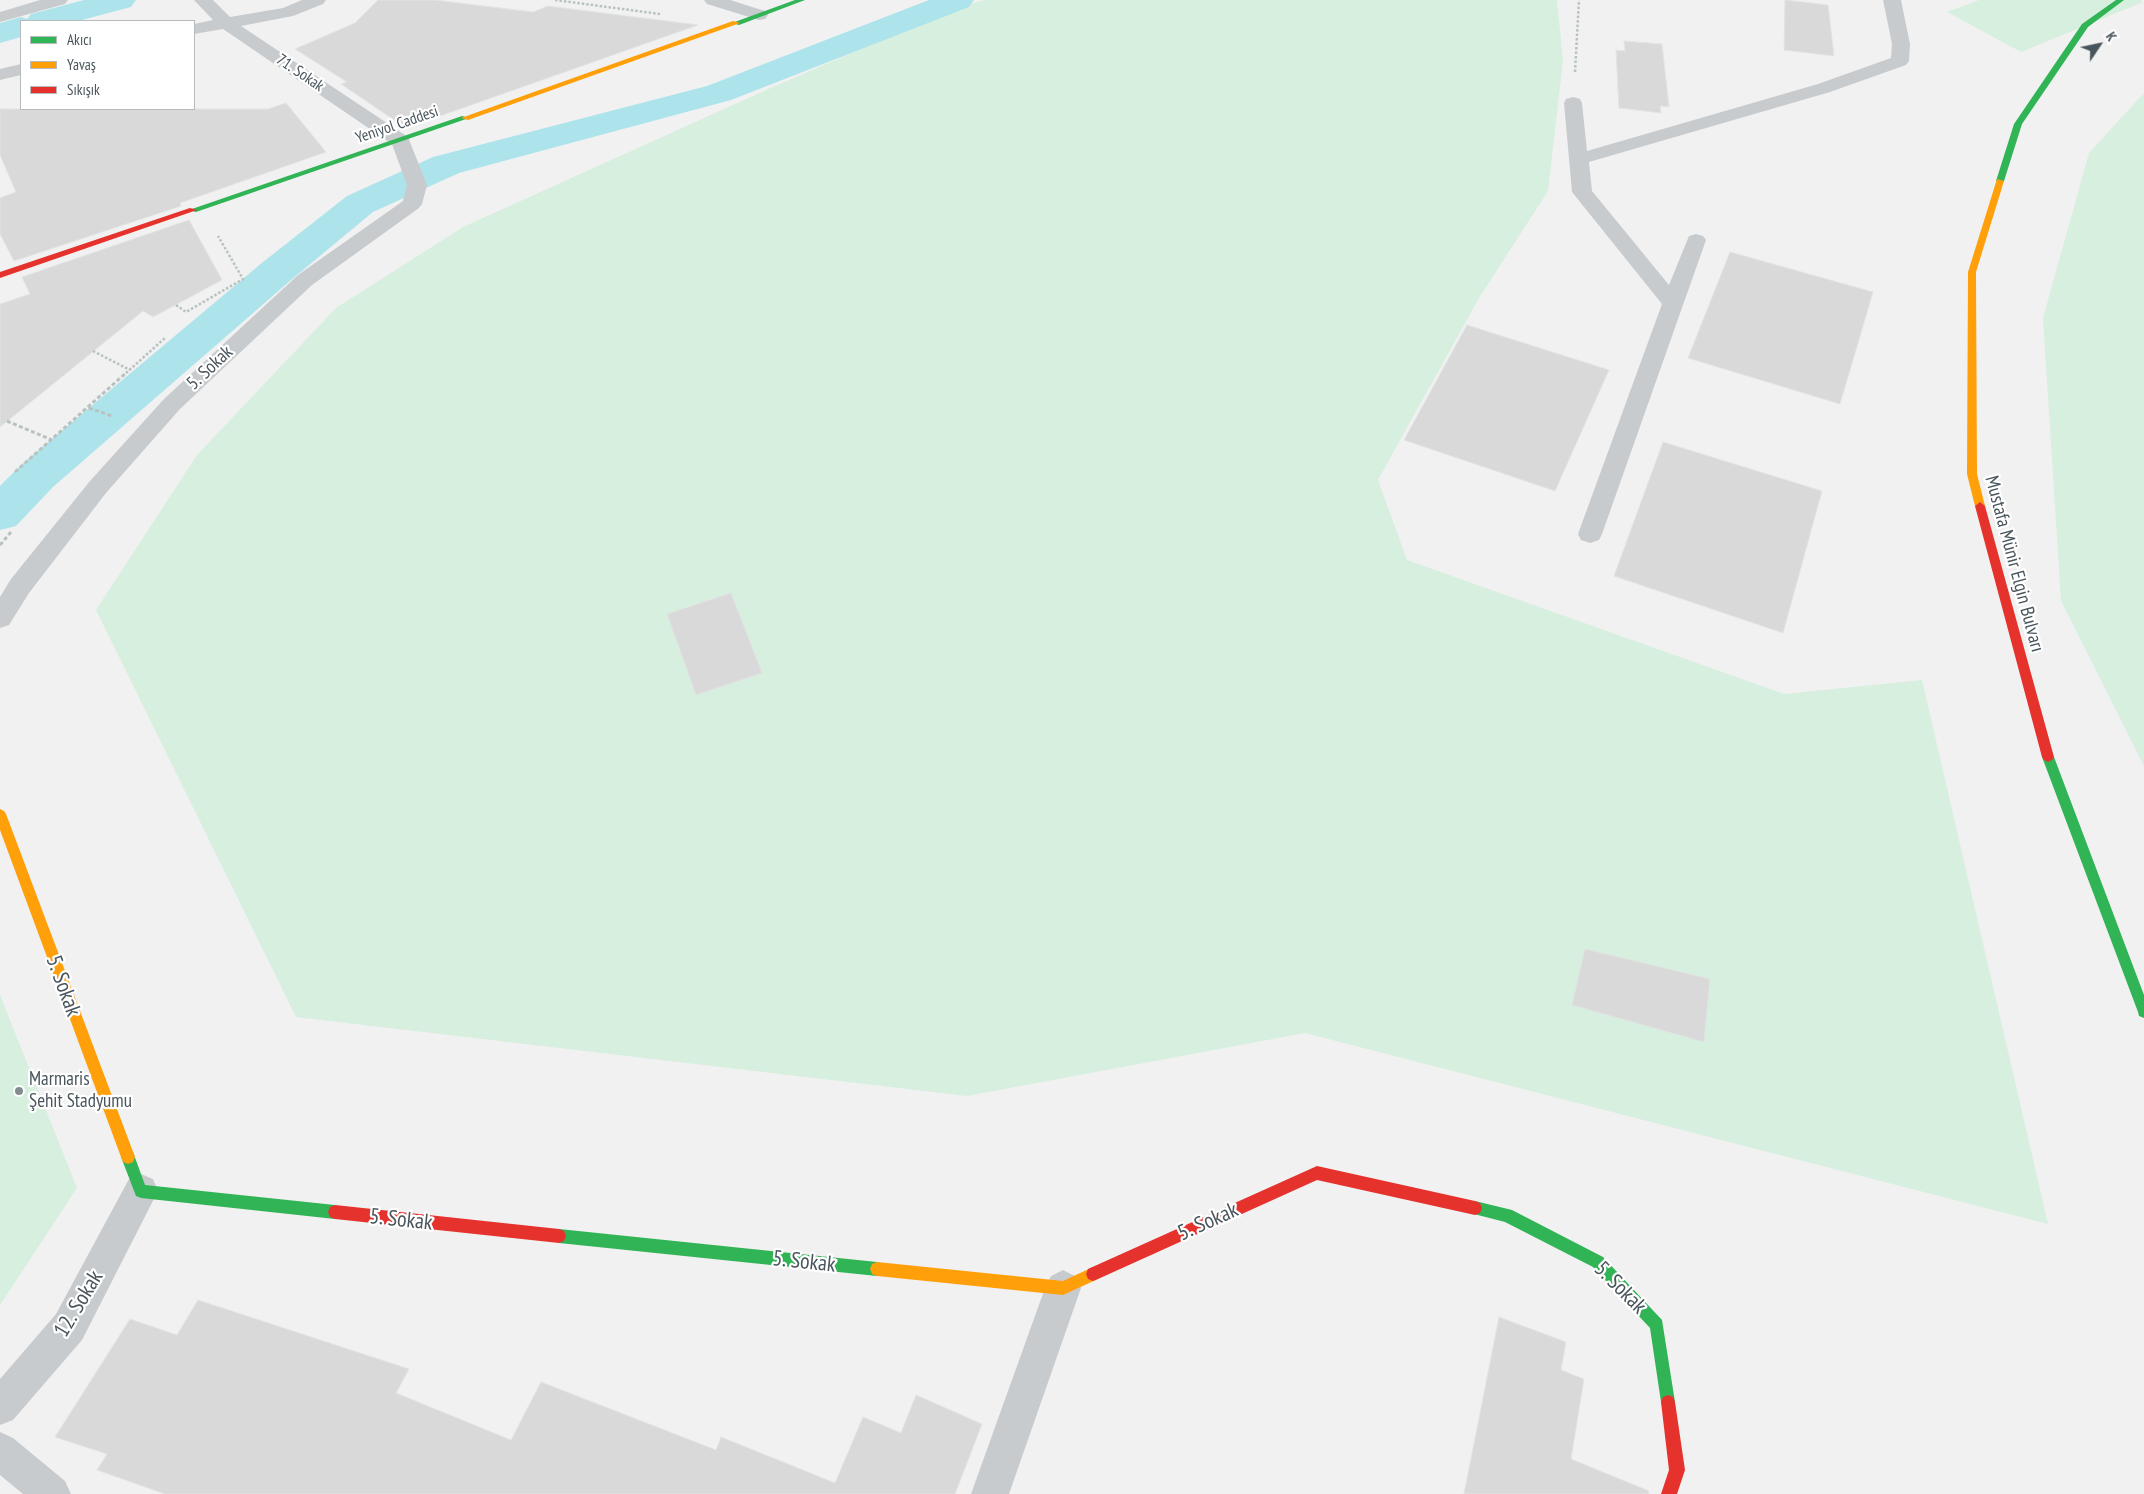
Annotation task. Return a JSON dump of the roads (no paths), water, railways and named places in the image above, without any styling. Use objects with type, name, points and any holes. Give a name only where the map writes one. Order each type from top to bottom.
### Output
[{"type":"street","points":[[0,17],[59,0]]},
{"type":"street","name":"71. Sokak","points":[[203,0],[226,23],[400,141]]},
{"type":"street","points":[[195,29],[287,12],[317,0]]},
{"type":"street","points":[[713,0],[759,15]]},
{"type":"street","name":"Yeniyol Caddesi","points":[[0,275],[400,141],[802,0]]},
{"type":"street","points":[[1579,160],[1824,88],[1900,61],[1901,44],[1892,0]]},
{"type":"street","name":"Mustafa Münir Elgin Bulvarı","points":[[2121,0],[2085,26],[2018,124],[1972,272],[1972,474],[2043,744],[2144,1012]]},
{"type":"street","points":[[0,75],[20,69]]},
{"type":"street","points":[[1573,103],[1582,192],[1673,303]]},
{"type":"street","name":"5. Sokak","points":[[0,618],[20,586],[98,487],[172,404],[304,280],[412,204],[417,185],[400,141]]},
{"type":"street","points":[[1590,534],[1696,240]]},
{"type":"street","name":"5. Sokak","points":[[0,814],[96,1076],[141,1191],[696,1252],[1062,1288],[1317,1173],[1507,1215],[1598,1262],[1657,1325],[1678,1470],[1669,1494]]},
{"type":"street","name":"12. Sokak","points":[[0,1407],[69,1327],[141,1191]]},
{"type":"street","points":[[990,1494],[1062,1288]]},
{"type":"street","points":[[0,1450],[52,1494]]},
{"type":"waterway","points":[[46,20],[120,0]]},
{"type":"waterway","points":[[0,514],[37,476],[277,271],[360,204],[446,165],[719,93],[958,0]]},
{"type":"waterway","points":[[0,33],[20,27]]},
{"type":"place","name":"Marmaris Şehit Stadyumu","points":[[19,1091]]}]
